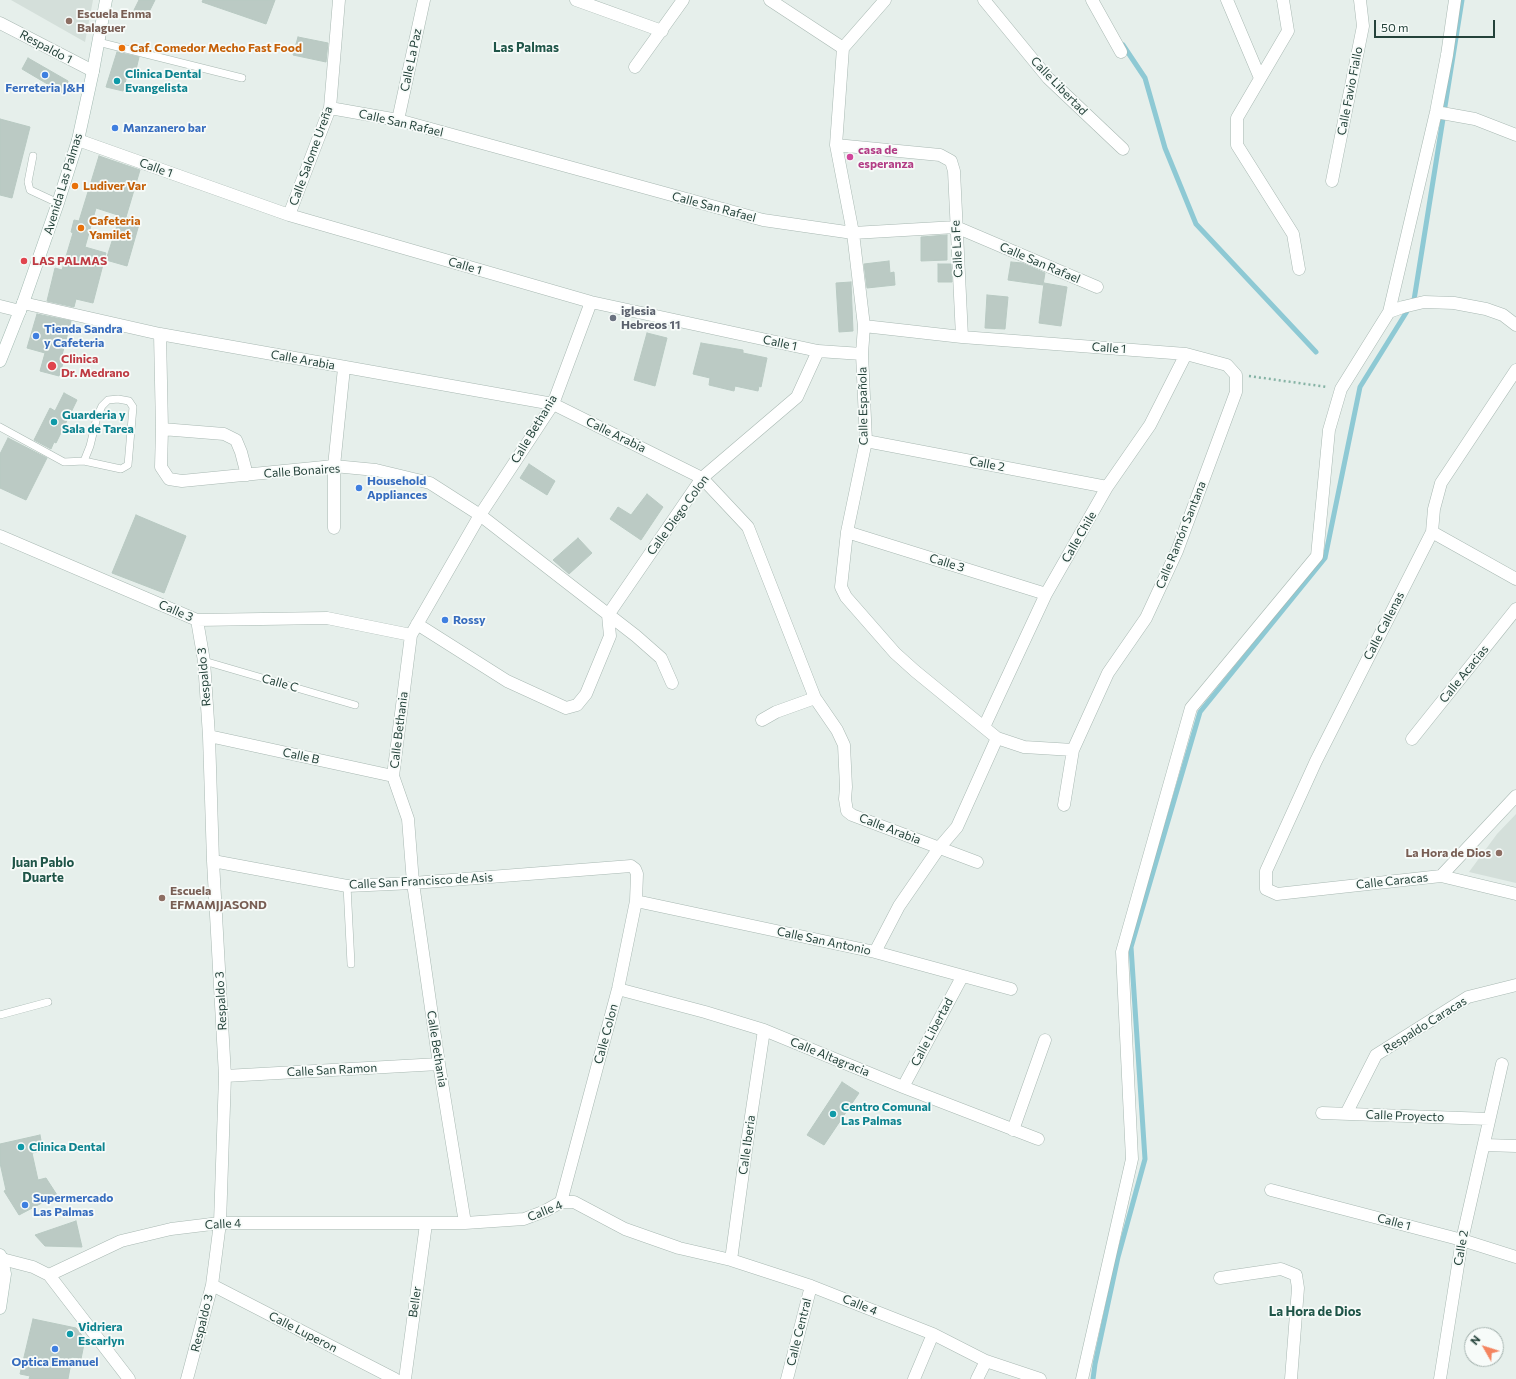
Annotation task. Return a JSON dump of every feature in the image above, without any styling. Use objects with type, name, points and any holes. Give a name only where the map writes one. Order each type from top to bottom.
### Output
[{"type":"street","name":"Avenida Las Palmas","points":[[0,362],[22,307],[78,140],[93,72],[106,0]]},
{"type":"street","name":"Calle Salome Ureña","points":[[289,215],[330,108],[339,0]]},
{"type":"street","name":"Calle La Paz","points":[[398,120],[424,0]]},
{"type":"street","points":[[576,0],[662,31]]},
{"type":"street","points":[[635,68],[683,0]]},
{"type":"street","points":[[770,0],[843,48],[885,0]]},
{"type":"street","name":"Calle Libertad","points":[[984,0],[1048,78],[1123,149]]},
{"type":"street","points":[[1092,0],[1121,52]]},
{"type":"street","points":[[1227,0],[1260,78]]},
{"type":"street","points":[[1283,0],[1288,31],[1237,118],[1237,145],[1293,234],[1299,269]]},
{"type":"street","name":"Calle Favio Fiallo","points":[[1332,181],[1363,26],[1360,0]]},
{"type":"street","points":[[1082,1379],[1132,1159],[1122,952],[1191,708],[1318,556],[1329,430],[1342,389],[1389,312],[1436,112],[1447,55],[1455,0]]},
{"type":"street","name":"Respaldo 1","points":[[0,23],[93,72]]},
{"type":"street","name":"Calle Española","points":[[843,48],[836,144],[853,233],[864,326],[862,354],[866,440],[847,532],[841,587],[846,597],[895,653],[997,738]]},
{"type":"street","name":"Calle San Rafael","points":[[330,108],[398,120],[763,220],[853,233],[956,227],[1097,287]]},
{"type":"street","points":[[1436,112],[1475,119],[1516,135]]},
{"type":"street","name":"Calle 1","points":[[78,140],[289,215],[591,302],[818,351],[862,354]]},
{"type":"street","name":"Calle La Fe","points":[[836,144],[940,155],[951,161],[954,171],[962,337]]},
{"type":"street","name":"Calle Bethania","points":[[465,1223],[439,1064],[413,883],[408,819],[393,776],[411,635],[480,515],[553,404],[591,302]]},
{"type":"street","points":[[1389,312],[1424,302],[1454,303],[1492,311],[1503,316],[1516,325]]},
{"type":"street","name":"Calle Arabia","points":[[0,306],[22,307],[344,368],[553,404],[702,478],[748,527],[815,698],[837,730],[844,745],[846,787],[844,799],[847,811],[852,815],[977,862]]},
{"type":"street","name":"Calle 1","points":[[864,326],[962,337],[1186,354],[1227,365],[1236,375]]},
{"type":"street","name":"Calle Bonaires","points":[[160,334],[162,429],[161,467],[169,479],[182,481],[334,466],[376,470],[430,483],[480,515],[661,658],[672,683]]},
{"type":"street","name":"Calle Diego Colon","points":[[608,615],[702,478],[797,397],[818,351]]},
{"type":"street","name":"Calle Chile","points":[[984,727],[1046,594],[1107,487],[1150,424],[1186,354]]},
{"type":"street","points":[[334,528],[334,466],[344,368]]},
{"type":"street","name":"Calle Callenas","points":[[1266,889],[1266,871],[1316,761],[1432,532],[1434,509],[1441,483],[1516,370]]},
{"type":"street","name":"Calle Ramón Santana","points":[[1064,805],[1073,750],[1108,673],[1146,618],[1177,551],[1236,392],[1236,375]]},
{"type":"street","points":[[162,429],[224,434],[236,440],[247,475]]},
{"type":"street","name":"Calle 2","points":[[866,440],[1107,487]]},
{"type":"street","name":"Calle 3","points":[[847,532],[1046,594]]},
{"type":"street","points":[[1432,532],[1516,579]]},
{"type":"street","name":"Calle 3","points":[[0,536],[197,620],[327,618],[411,635]]},
{"type":"street","name":"Calle Acacias","points":[[1412,739],[1516,609]]},
{"type":"street","points":[[417,624],[508,681],[566,708],[577,705],[586,694],[610,636],[608,615]]},
{"type":"street","name":"Respaldo 3","points":[[187,1379],[212,1285],[220,1223],[225,1076],[209,736],[204,661],[197,620]]},
{"type":"street","points":[[762,720],[776,712],[815,698]]},
{"type":"street","name":"Calle B","points":[[209,736],[393,776]]},
{"type":"street","points":[[875,952],[899,906],[939,848],[957,827],[997,738],[1024,747],[1073,750]]},
{"type":"street","points":[[1441,876],[1516,796]]},
{"type":"street","name":"Calle San Francisco de Asis","points":[[214,861],[348,886],[413,883],[631,866]]},
{"type":"street","name":"Calle Colon","points":[[561,1202],[618,989],[636,901],[637,874],[635,869],[631,866]]},
{"type":"street","name":"Calle Caracas","points":[[1266,889],[1277,894],[1441,876],[1516,894]]},
{"type":"street","name":"Calle San Antonio","points":[[636,901],[875,952],[1011,989]]},
{"type":"street","name":"Calle Libertad","points":[[903,1087],[962,976]]},
{"type":"street","name":"Respaldo Caracas","points":[[1346,1114],[1376,1055],[1468,997],[1516,985]]},
{"type":"street","name":"Calle Altagracia","points":[[618,989],[705,1012],[764,1030],[903,1087],[1038,1139]]},
{"type":"street","name":"Calle Iberia","points":[[731,1260],[746,1143],[764,1030]]},
{"type":"street","points":[[1013,1130],[1045,1040]]},
{"type":"street","name":"Calle San Ramon","points":[[225,1076],[439,1064]]},
{"type":"street","name":"Calle 2","points":[[1440,1379],[1462,1240],[1485,1145],[1489,1119],[1502,1064]]},
{"type":"street","name":"Calle Proyecto","points":[[1322,1113],[1489,1119]]},
{"type":"street","points":[[1485,1145],[1516,1146]]},
{"type":"street","name":"Calle 1","points":[[1271,1190],[1462,1240],[1516,1258]]},
{"type":"street","name":"Calle 4","points":[[49,1275],[121,1241],[171,1228],[220,1223],[426,1224],[524,1220],[561,1202],[574,1202],[625,1230],[679,1248],[731,1260],[811,1286],[932,1334],[986,1361],[1040,1379]]},
{"type":"street","name":"Beller","points":[[405,1379],[426,1224]]},
{"type":"street","points":[[1,1257],[33,1267],[49,1275],[129,1379]]},
{"type":"street","points":[[0,1308],[5,1274],[1,1257]]},
{"type":"street","points":[[1220,1278],[1281,1269],[1296,1275],[1298,1288],[1291,1379]]},
{"type":"street","name":"Calle Luperon","points":[[212,1285],[395,1379]]},
{"type":"street","name":"Calle Central","points":[[787,1379],[811,1286]]},
{"type":"street","points":[[914,1379],[932,1334]]},
{"type":"street","points":[[977,1379],[986,1361]]},
{"type":"lane","points":[[98,42],[242,78]]},
{"type":"lane","points":[[33,156],[28,182],[30,190],[58,203]]},
{"type":"lane","points":[[0,427],[64,462],[84,461],[121,469],[128,465],[133,407],[129,401],[118,399],[108,400],[102,406],[97,417],[90,446],[84,461]]},
{"type":"lane","name":"Calle C","points":[[204,661],[355,705]]},
{"type":"lane","points":[[348,886],[351,964]]},
{"type":"lane","points":[[0,1015],[48,1002]]},
{"type":"path","points":[[1236,375],[1342,389]]},
{"type":"shaded area","name":"Escuela Enma Balaguer","points":[[11,0],[93,0],[85,42]]},
{"type":"shaded area","name":"La Hora de Dios","points":[[1516,814],[1516,883],[1469,872],[1497,834]]},
{"type":"building","points":[[139,0],[155,0],[146,18],[133,12]]},
{"type":"building","points":[[203,0],[275,0],[266,24],[202,2]]},
{"type":"building","points":[[298,37],[328,43],[326,62],[293,55]]},
{"type":"building","points":[[117,52],[139,57],[135,74],[128,72],[123,91],[106,87]]},
{"type":"building","name":"Ferreteria J&H","points":[[28,58],[68,81],[66,95],[22,69]]},
{"type":"building","points":[[0,119],[30,127],[12,198],[0,195]]},
{"type":"building","points":[[99,156],[140,170],[126,217],[140,221],[127,266],[106,260],[120,216],[124,217],[96,208],[85,247],[106,253],[93,303],[76,299],[74,307],[47,301],[55,268],[62,270],[73,233],[71,232],[74,220],[79,221]]},
{"type":"building","points":[[947,235],[947,260],[921,261],[921,237]]},
{"type":"building","points":[[889,261],[890,273],[894,272],[895,285],[867,288],[864,264]]},
{"type":"building","points":[[1011,262],[1022,263],[1045,273],[1043,285],[1008,280]]},
{"type":"building","points":[[938,264],[951,264],[952,282],[938,282]]},
{"type":"building","points":[[851,282],[853,331],[839,332],[836,283]]},
{"type":"building","points":[[1044,283],[1067,287],[1061,326],[1039,323]]},
{"type":"building","points":[[987,295],[1008,297],[1005,329],[985,328]]},
{"type":"building","points":[[37,314],[71,321],[61,359],[64,360],[59,376],[40,371],[45,353],[27,348]]},
{"type":"building","points":[[647,333],[667,338],[655,386],[634,380]]},
{"type":"building","points":[[701,343],[743,350],[743,353],[767,358],[761,387],[759,386],[758,391],[735,386],[734,391],[709,385],[710,378],[693,374]]},
{"type":"building","name":"Guarderia y Sala de Tarea","points":[[64,393],[77,400],[56,443],[54,442],[51,449],[34,440],[50,408],[55,411]]},
{"type":"building","points":[[8,438],[47,458],[26,500],[0,488],[0,454]]},
{"type":"building","points":[[529,464],[555,481],[547,495],[520,478]]},
{"type":"building","points":[[647,494],[663,507],[641,540],[610,519],[618,507],[631,515]]},
{"type":"building","points":[[136,515],[186,536],[164,593],[112,573]]},
{"type":"building","points":[[578,538],[592,553],[569,574],[553,560]]},
{"type":"building","name":"Centro Comunal Las Palmas","points":[[842,1082],[859,1093],[824,1145],[807,1135]]},
{"type":"building","points":[[40,1135],[43,1151],[32,1153],[38,1180],[46,1178],[57,1195],[19,1215],[4,1191],[6,1190],[0,1163],[0,1144]]},
{"type":"building","points":[[76,1221],[82,1247],[45,1246],[35,1235]]},
{"type":"building","points":[[33,1319],[76,1328],[85,1339],[81,1359],[72,1357],[68,1379],[29,1379],[30,1376],[20,1374]]},
{"type":"waterway","points":[[1093,1379],[1118,1257],[1145,1159],[1131,947],[1200,712],[1325,558],[1360,387],[1414,300],[1462,0]]},
{"type":"waterway","points":[[1123,45],[1145,78],[1165,148],[1196,224],[1316,352]]},
{"type":"place","name":"Escuela Enma Balaguer","points":[[69,21]]},
{"type":"place","name":"Caf. Comedor Mecho Fast Food","points":[[122,48]]},
{"type":"place","name":"Ferreteria J&H","points":[[45,75]]},
{"type":"place","name":"Clinica Dental Evangelista","points":[[117,81]]},
{"type":"place","name":"Manzanero bar","points":[[115,128]]},
{"type":"place","name":"casa de esperanza","points":[[850,157]]},
{"type":"place","name":"Ludiver Var","points":[[75,186]]},
{"type":"place","name":"Cafeteria Yamilet","points":[[81,228]]},
{"type":"place","name":"LAS PALMAS","points":[[24,261]]},
{"type":"place","name":"iglesia Hebreos 11","points":[[613,318]]},
{"type":"place","name":"Tienda Sandra y Cafeteria","points":[[36,336]]},
{"type":"place","name":"Clinica Dr. Medrano","points":[[52,366]]},
{"type":"place","name":"Guarderia y Sala de Tarea","points":[[54,422]]},
{"type":"place","name":"Household Appliances","points":[[359,488]]},
{"type":"place","name":"Rossy","points":[[445,620]]},
{"type":"place","name":"La Hora de Dios","points":[[1499,853]]},
{"type":"place","name":"Escuela EFMAMJJASOND","points":[[162,898]]},
{"type":"place","name":"Centro Comunal Las Palmas","points":[[833,1114]]},
{"type":"place","name":"Clinica Dental","points":[[21,1147]]},
{"type":"place","name":"Supermercado Las Palmas","points":[[25,1205]]},
{"type":"place","name":"Vidriera Escarlyn","points":[[70,1334]]},
{"type":"place","name":"Optica Emanuel","points":[[55,1349]]},
{"type":"district","name":"Las Palmas","points":[[526,48]]},
{"type":"district","name":"Juan Pablo Duarte","points":[[43,870]]},
{"type":"district","name":"La Hora de Dios","points":[[1315,1312]]}]
